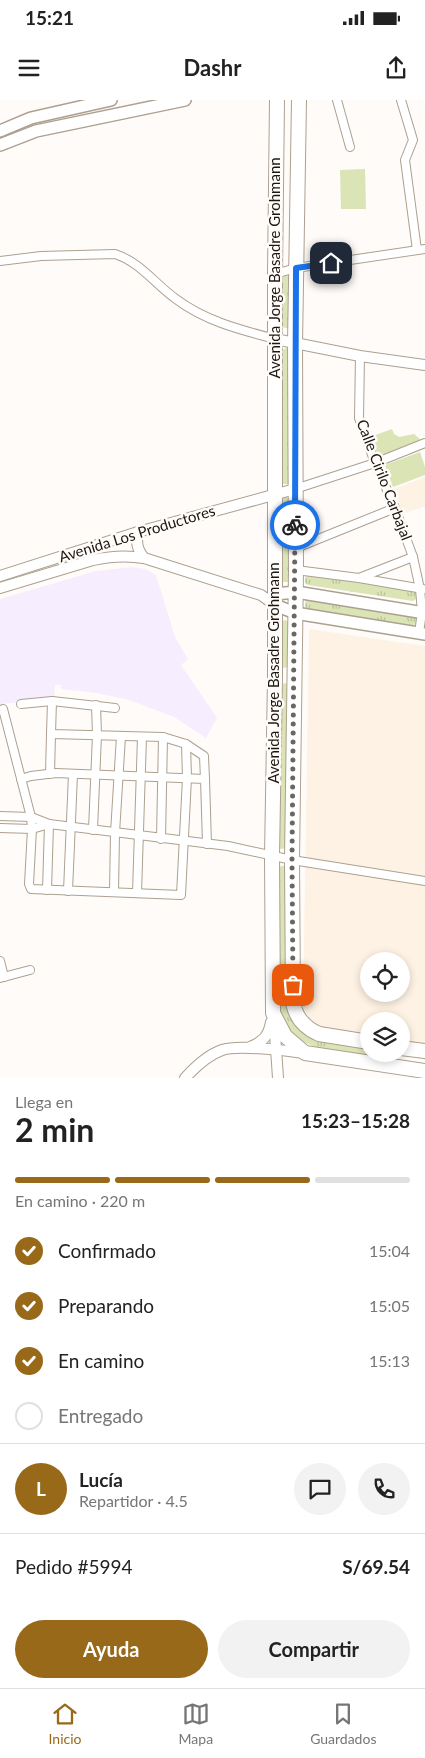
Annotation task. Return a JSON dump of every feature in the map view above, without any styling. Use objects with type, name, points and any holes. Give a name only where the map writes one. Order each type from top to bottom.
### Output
[{"type":"highway","name":"Avenida Jorge Basadre Grohmann","points":[[277,100],[275,677],[272,856],[273,1013],[285,1036],[305,1053]]},
{"type":"highway","name":"Avenida Jorge Basadre Grohmann","points":[[299,100],[295,344],[296,613],[293,678],[293,1003],[295,1012],[307,1028],[319,1034],[360,1041]]},
{"type":"highway","points":[[275,677],[293,678]]},
{"type":"highway","points":[[410,1050],[425,1052]]},
{"type":"highway","points":[[305,1053],[360,1057]]},
{"type":"highway","points":[[397,1062],[425,1071]]},
{"type":"main road","points":[[0,131],[31,118],[111,100]]},
{"type":"main road","points":[[0,145],[36,131],[149,103],[185,100]]},
{"type":"main road","points":[[275,599],[296,592],[423,613]]},
{"type":"main road","points":[[275,599],[296,613],[422,633]]},
{"type":"street","points":[[337,100],[350,147]]},
{"type":"street","points":[[275,274],[296,268],[421,249],[405,160],[413,140],[401,100]]},
{"type":"street","points":[[0,261],[40,256],[115,254],[123,256],[149,274],[175,299],[189,308],[227,326],[295,344],[360,356],[425,364]]},
{"type":"street","name":"Calle Cirilo Carbajal","points":[[360,356],[359,418],[375,463],[395,508],[423,589],[422,633]]},
{"type":"street","points":[[295,489],[375,463],[425,443]]},
{"type":"street","name":"Avenida Los Productores","points":[[0,576],[138,532],[295,489]]},
{"type":"street","points":[[296,548],[395,508]]},
{"type":"street","points":[[138,532],[136,541],[138,550],[144,558]]},
{"type":"street","name":"Avenida Los Productores","points":[[0,588],[109,557],[127,556],[144,558],[275,599]]},
{"type":"street","points":[[359,578],[413,557]]},
{"type":"street","points":[[296,570],[423,589]]},
{"type":"street","points":[[21,704],[52,701],[115,708]]},
{"type":"street","points":[[50,774],[52,701]]},
{"type":"street","points":[[93,830],[96,775],[96,705]]},
{"type":"street","points":[[4,709],[31,817],[30,884],[31,890],[34,891],[181,895],[187,778],[186,744]]},
{"type":"street","points":[[51,734],[163,737],[186,744],[204,756],[207,844]]},
{"type":"street","points":[[114,892],[115,833],[121,736]]},
{"type":"street","points":[[137,893],[142,736]]},
{"type":"street","points":[[161,839],[164,778],[163,737]]},
{"type":"street","points":[[21,779],[50,774],[205,779]]},
{"type":"street","points":[[68,891],[73,774]]},
{"type":"street","points":[[0,816],[31,817],[49,824],[228,846],[292,860],[425,882]]},
{"type":"street","points":[[0,828],[32,829],[49,824]]},
{"type":"street","points":[[47,890],[49,824]]},
{"type":"street","points":[[0,961],[2,977],[30,970]]},
{"type":"street","points":[[248,1048],[257,1044],[265,1037],[269,1031],[273,1013]]},
{"type":"street","points":[[273,1013],[278,1074]]},
{"type":"street","points":[[185,1078],[200,1063],[224,1049],[248,1048],[305,1053]]},
{"type":"street","points":[[278,1074],[281,1065],[290,1057],[305,1053]]},
{"type":"shaded area","points":[[425,477],[425,506],[403,514],[393,489]]},
{"type":"shaded area","points":[[133,567],[145,569],[156,575],[175,637],[188,659],[181,665],[217,718],[206,738],[174,717],[129,700],[97,693],[61,689],[61,685],[55,685],[54,699],[0,704],[0,599],[96,571]]},
{"type":"shaded area","points":[[309,629],[425,646],[425,1047],[410,1044],[410,1012],[360,1012],[360,1037],[319,1030],[303,1009]]},
{"type":"green space","points":[[365,169],[366,209],[341,209],[340,170]]},
{"type":"green space","points":[[289,275],[292,279],[289,328],[285,328],[282,326],[282,280],[283,277]]},
{"type":"green space","points":[[287,348],[291,352],[290,481],[288,484],[284,484],[280,482],[281,353],[282,350]]},
{"type":"green space","points":[[392,429],[394,434],[399,437],[414,434],[421,440],[378,457],[370,437]]},
{"type":"green space","points":[[420,452],[425,467],[425,475],[393,487],[385,465]]},
{"type":"green space","points":[[286,497],[290,501],[290,579],[288,582],[284,582],[280,580],[281,498]]},
{"type":"green space","points":[[309,575],[412,590],[416,593],[416,599],[413,601],[308,585],[305,583],[305,577]]},
{"type":"green space","points":[[309,599],[414,616],[417,619],[412,627],[310,611],[305,607],[305,602]]},
{"type":"green space","points":[[286,620],[290,624],[290,664],[288,667],[283,668],[280,665],[281,621]]},
{"type":"green space","points":[[286,683],[289,687],[286,848],[281,849],[278,846],[281,684]]},
{"type":"green space","points":[[281,866],[286,866],[290,1016],[360,1043],[360,1055],[310,1045],[295,1035],[284,1019],[279,1007],[279,869]]},
{"type":"way so far","points":[[293,985],[292,860],[293,678],[296,613],[295,525]]},
{"type":"route","points":[[295,525],[296,268],[331,263]]}]
